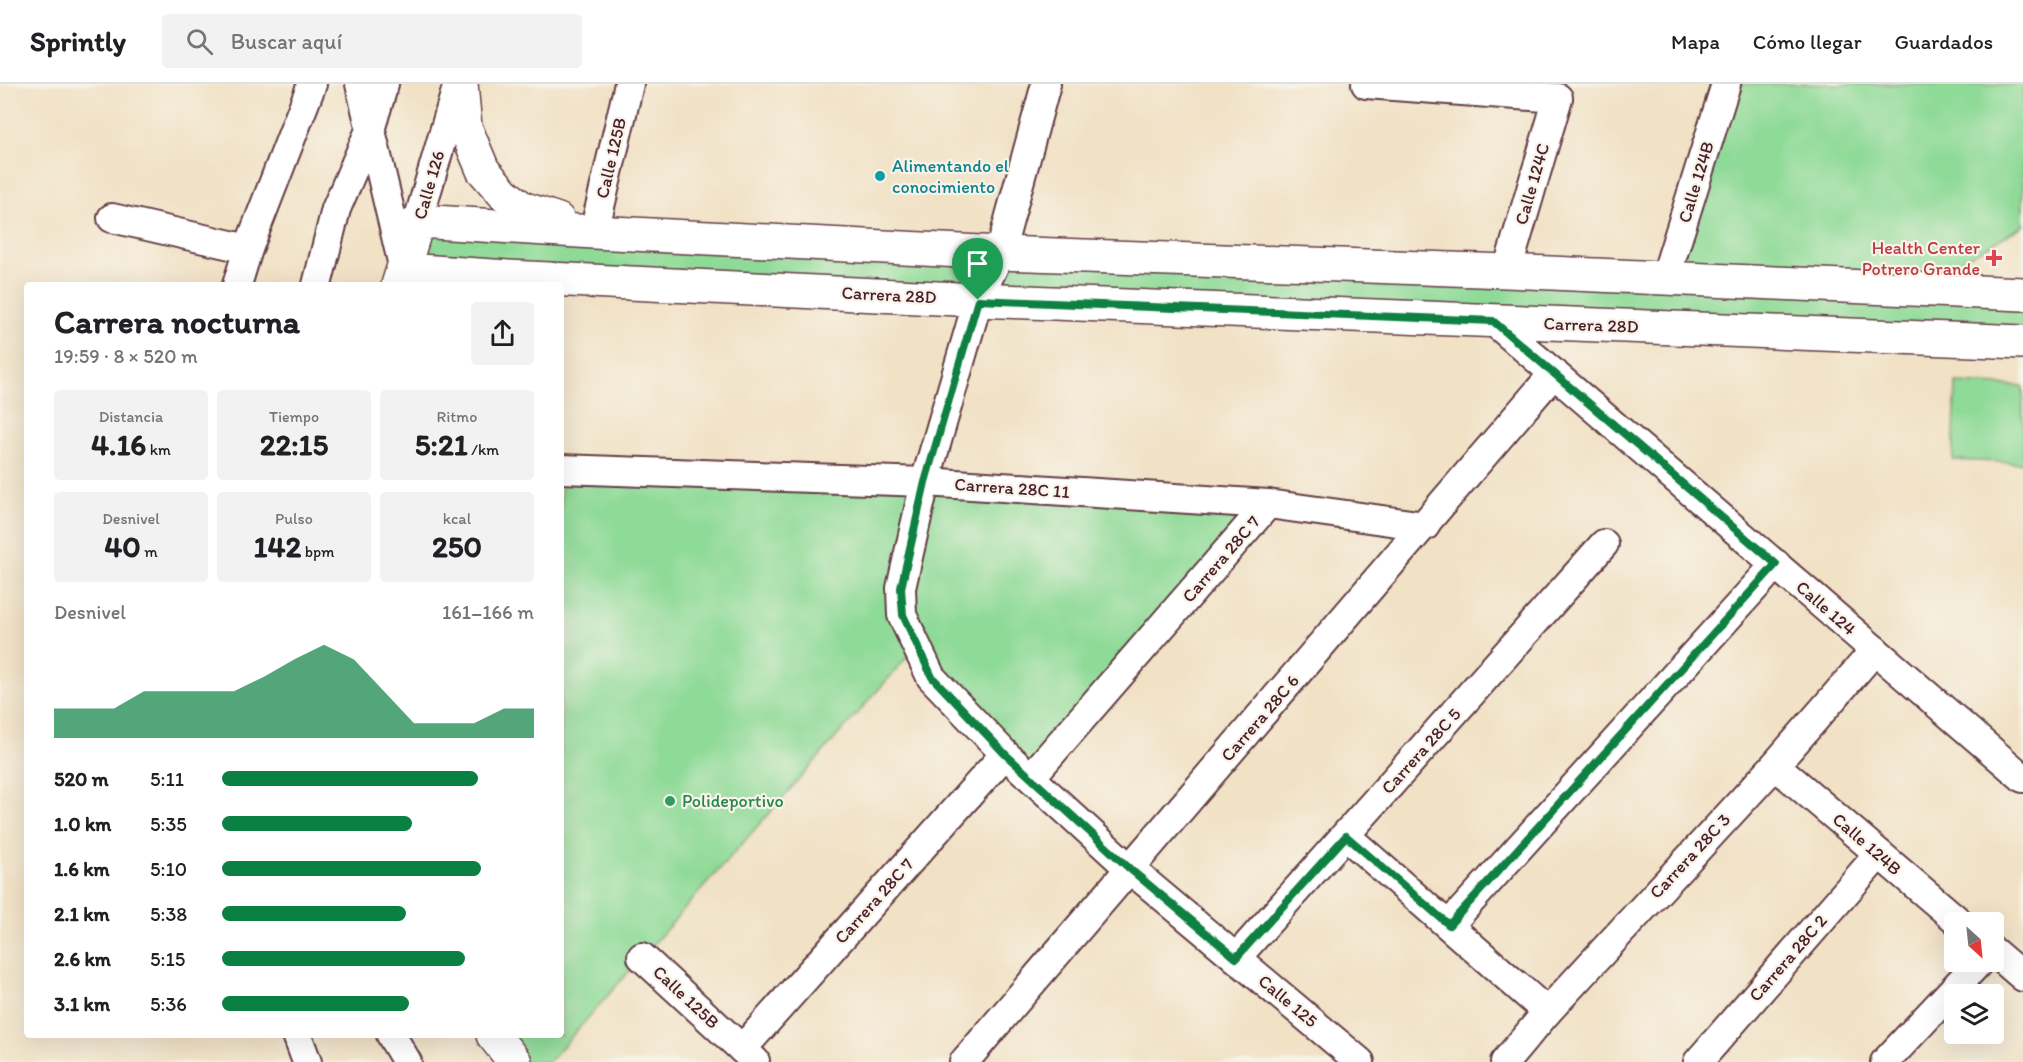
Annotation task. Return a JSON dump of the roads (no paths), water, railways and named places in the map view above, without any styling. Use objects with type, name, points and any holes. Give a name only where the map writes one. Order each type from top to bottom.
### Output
[{"type":"street","points":[[238,282],[248,249],[312,84]]},
{"type":"street","points":[[360,84],[401,277]]},
{"type":"street","points":[[318,282],[336,209],[370,130],[384,84]]},
{"type":"street","points":[[459,84],[465,127],[483,170],[504,194],[522,208],[594,232]]},
{"type":"street","name":"Calle 126","points":[[401,277],[459,84]]},
{"type":"street","name":"Calle 125B","points":[[594,232],[629,84]]},
{"type":"street","name":"Calle 125","points":[[1046,84],[1000,253],[978,300],[925,482],[901,588],[903,615],[932,677],[1005,754],[1130,869],[1236,958],[1344,1057]]},
{"type":"street","name":"Calle 124C","points":[[1366,84],[1558,98],[1507,271]]},
{"type":"street","name":"Calle 124B","points":[[1665,279],[1726,84]]},
{"type":"street","points":[[112,218],[248,249]]},
{"type":"street","points":[[418,221],[1000,253],[1507,271],[2023,294]]},
{"type":"street","name":"Carrera 28D","points":[[401,277],[524,282]]},
{"type":"street","name":"Carrera 28D","points":[[564,284],[2023,342]]},
{"type":"street","name":"Calle 124","points":[[1493,321],[2023,778]]},
{"type":"street","name":"Carrera 28C 6","points":[[964,1062],[1554,374]]},
{"type":"street","name":"Carrera 28C 11","points":[[564,469],[925,482],[1268,504],[1425,526]]},
{"type":"street","name":"Carrera 28C 7","points":[[1031,777],[1268,504]]},
{"type":"street","name":"Carrera 28C 5","points":[[1236,958],[1604,544]]},
{"type":"street","points":[[1449,925],[1776,564]]},
{"type":"street","name":"Carrera 28C 3","points":[[1505,1062],[1547,1012],[1775,765],[1875,650]]},
{"type":"street","name":"Carrera 28C 7","points":[[749,1055],[1005,754]]},
{"type":"street","name":"Calle 124B","points":[[1775,765],[1947,912]]},
{"type":"street","points":[[1346,836],[1547,1012]]},
{"type":"street","name":"Carrera 28C 2","points":[[1698,1062],[1879,854]]},
{"type":"street","name":"Calle 125B","points":[[642,957],[749,1055]]},
{"type":"street","points":[[2004,961],[2023,977]]},
{"type":"street","points":[[1886,1062],[1970,972]]},
{"type":"street","points":[[298,1038],[308,1062]]},
{"type":"street","points":[[393,1038],[407,1062]]},
{"type":"street","points":[[495,1038],[515,1062]]},
{"type":"place","name":"Alimentando el conocimiento","points":[[880,176]]},
{"type":"place","name":"Health Center Potrero Grande","points":[[1994,258]]},
{"type":"place","name":"Polideportivo","points":[[670,801]]}]
